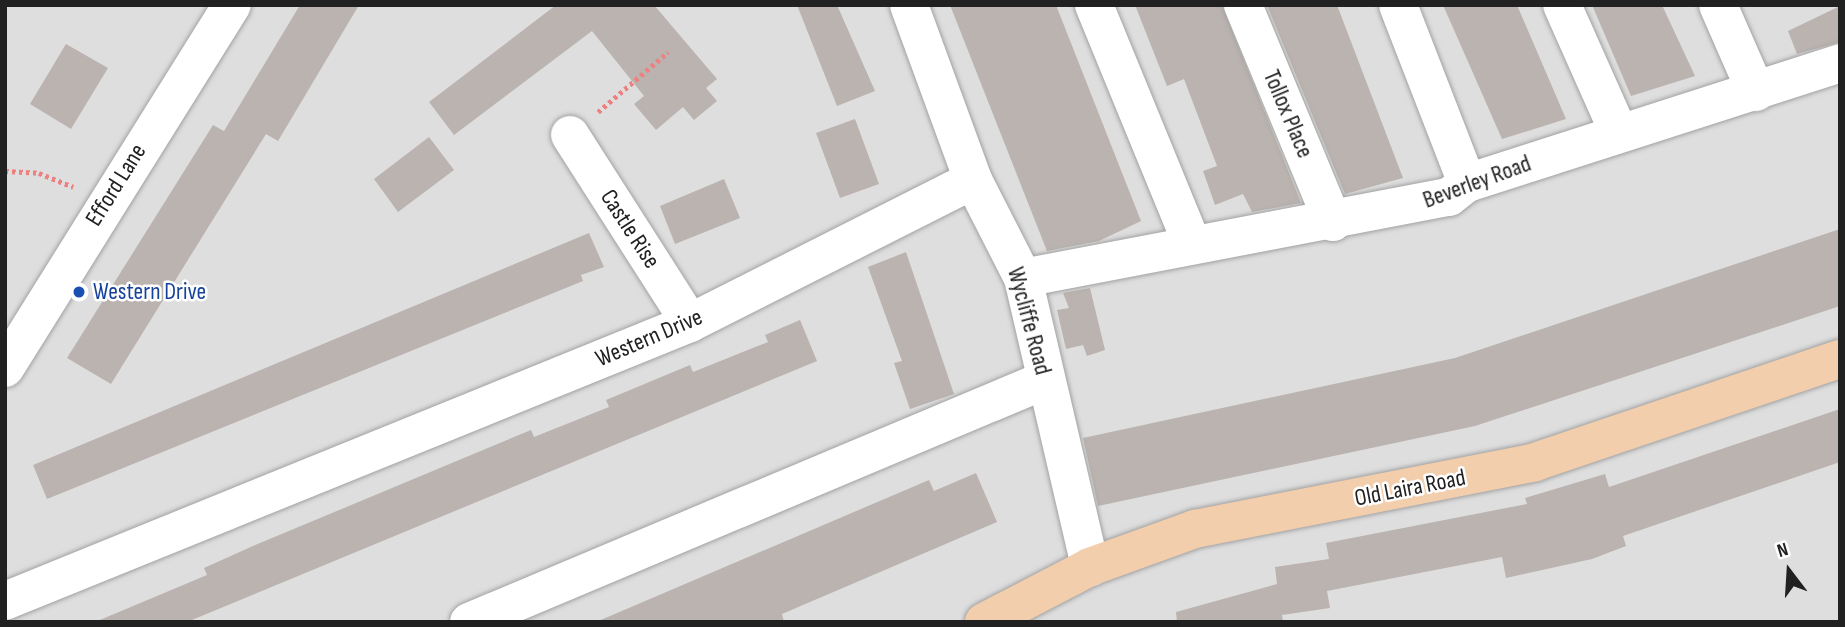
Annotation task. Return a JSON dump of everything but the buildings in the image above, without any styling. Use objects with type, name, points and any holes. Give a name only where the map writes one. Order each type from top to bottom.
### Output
[{"type":"main road","name":"Old Laira Road","points":[[984,622],[1021,612],[1090,567],[1195,529],[1535,462],[1840,359]]},
{"type":"street","name":"Efford Lane","points":[[5,368],[106,200],[232,5]]},
{"type":"street","name":"Wycliffe Road","points":[[909,5],[973,180],[1023,278],[1090,567]]},
{"type":"street","points":[[1094,5],[1191,242]]},
{"type":"street","name":"Tollox Place","points":[[1243,5],[1333,222]]},
{"type":"street","points":[[1398,5],[1467,183]]},
{"type":"street","points":[[1562,5],[1619,133]]},
{"type":"street","points":[[1718,5],[1755,92]]},
{"type":"street","name":"Beverley Road","points":[[1023,278],[1191,242],[1333,222],[1449,197],[1467,183],[1840,63]]},
{"type":"street","name":"Castle Rise","points":[[570,135],[690,323]]},
{"type":"street","name":"Western Drive","points":[[5,601],[690,323],[973,180]]},
{"type":"street","points":[[469,622],[1045,380]]},
{"type":"path","points":[[570,135],[668,52]]},
{"type":"path","points":[[5,171],[39,173],[106,200]]},
{"type":"shaded area","points":[[5,5],[1840,5],[1840,622],[5,622]]},
{"type":"place","name":"Western Drive","points":[[79,292]]}]
